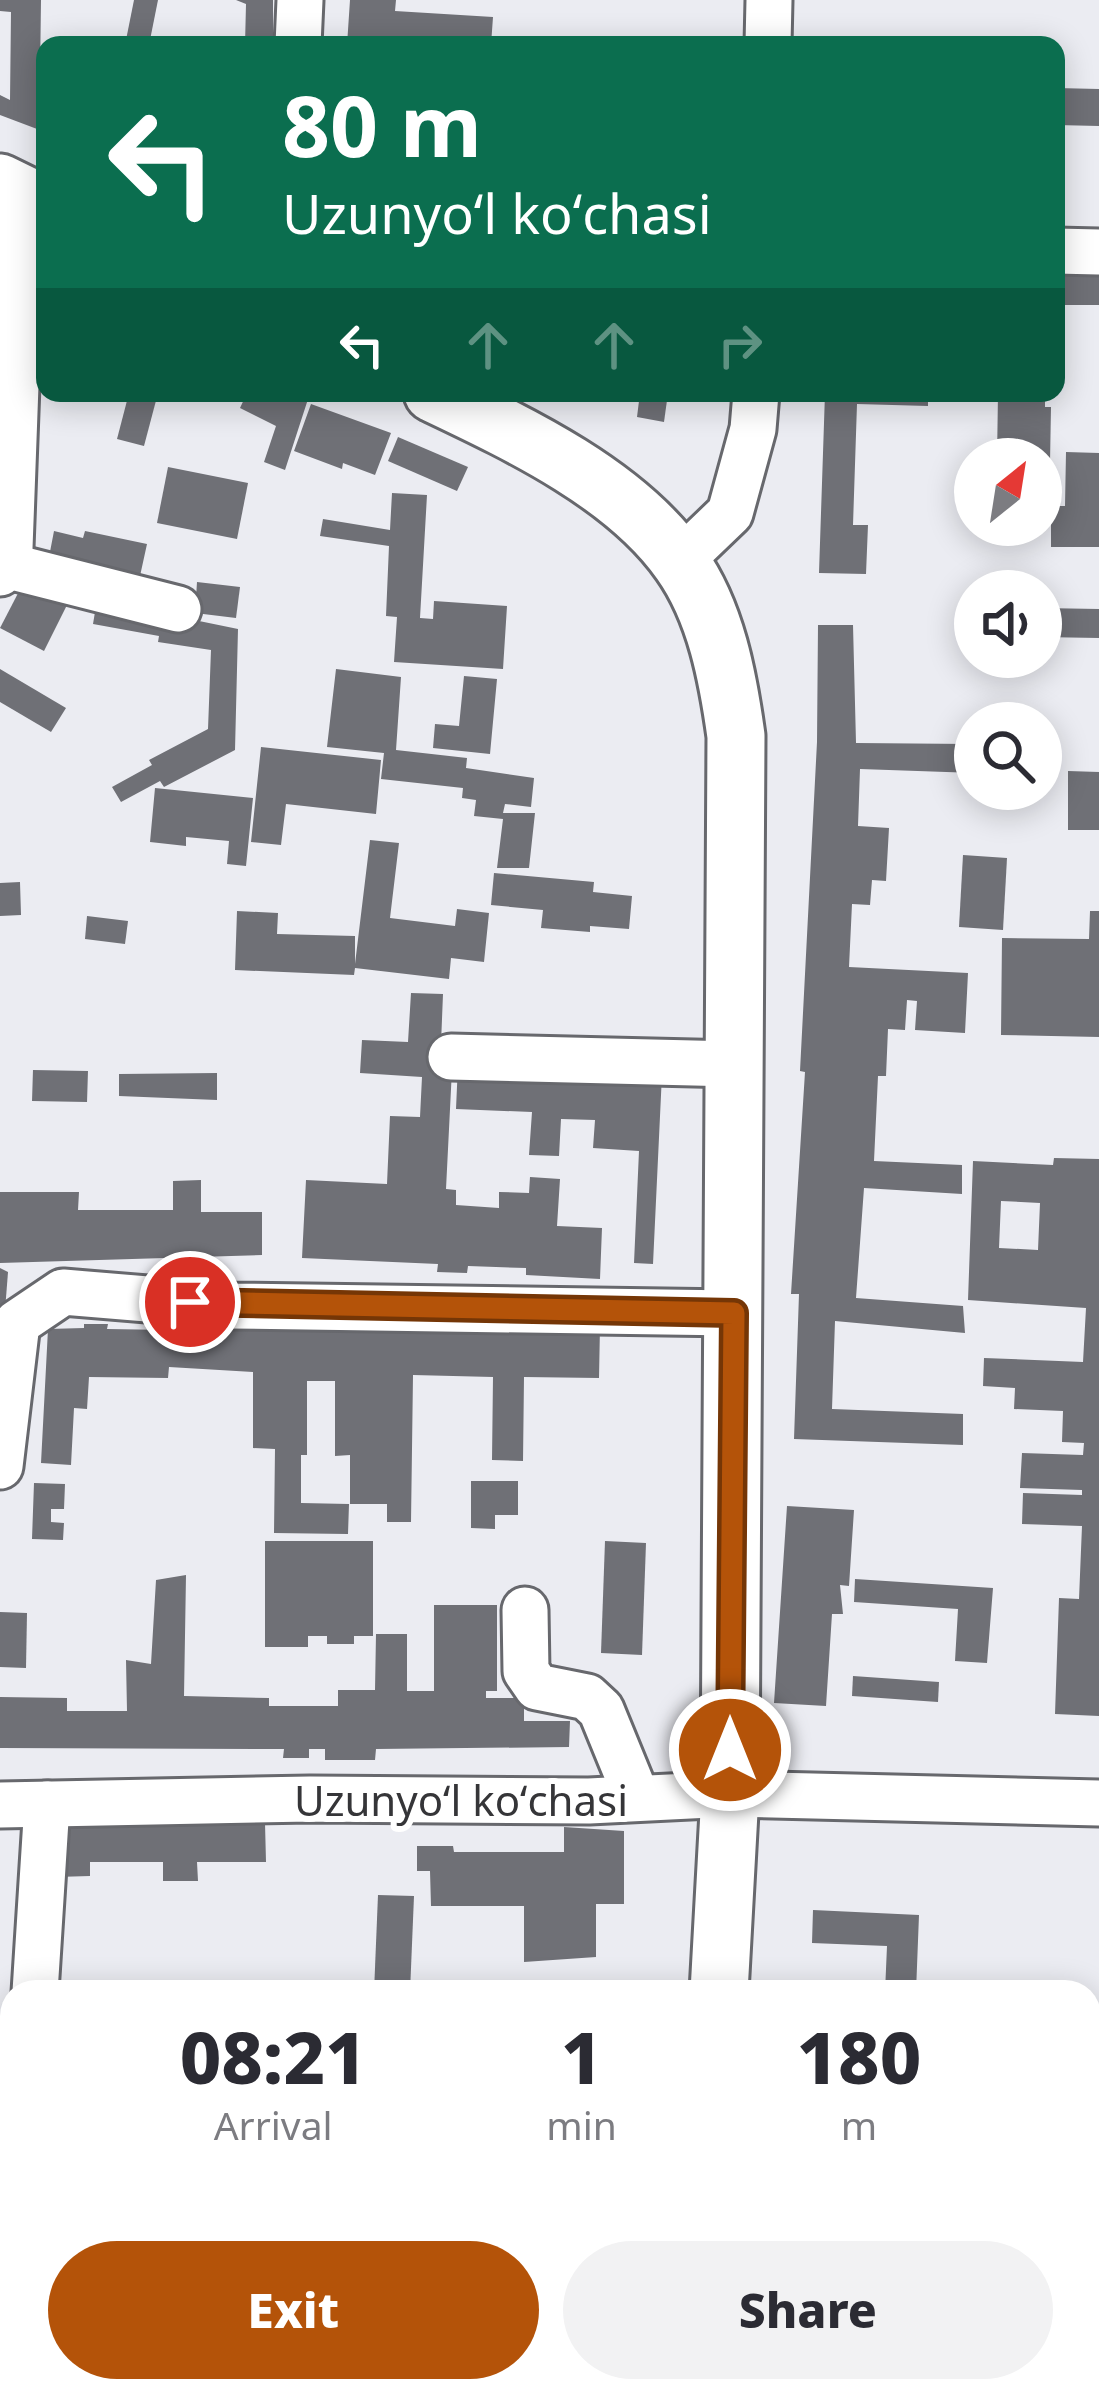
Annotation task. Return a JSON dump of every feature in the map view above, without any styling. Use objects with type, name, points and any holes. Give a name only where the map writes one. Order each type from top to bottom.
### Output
[{"type":"main road","points":[[451,402],[564,460],[645,525],[680,561],[702,601],[730,692],[736,736],[734,1313],[730,1794],[720,1980]]},
{"type":"street","points":[[298,36],[300,0]]},
{"type":"street","points":[[768,36],[769,0]]},
{"type":"street","points":[[23,194],[9,368],[10,548],[2,569],[178,609]]},
{"type":"street","points":[[1065,251],[1099,252]]},
{"type":"street","points":[[680,561],[730,513],[753,429],[755,402]]},
{"type":"street","points":[[451,1057],[735,1064]]},
{"type":"street","points":[[0,1466],[17,1323],[63,1292],[232,1306],[734,1313]]},
{"type":"street","points":[[525,1610],[526,1671],[537,1688],[587,1697],[601,1709],[638,1798]]},
{"type":"street","name":"Uzunyoʻl koʻchasi","points":[[0,1805],[730,1794],[1099,1803]]},
{"type":"street","points":[[36,1980],[47,1804]]},
{"type":"building","points":[[0,0],[41,0],[36,129],[0,115],[0,95],[10,100],[11,12],[0,11]]},
{"type":"building","points":[[134,0],[158,0],[151,36],[127,36]]},
{"type":"building","points":[[236,0],[273,0],[273,36],[245,36],[246,4]]},
{"type":"building","points":[[350,0],[396,0],[395,11],[493,17],[492,36],[348,36]]},
{"type":"building","points":[[1065,88],[1099,89],[1099,126],[1065,125]]},
{"type":"building","points":[[1065,268],[1099,269],[1099,305],[1065,305]]},
{"type":"building","points":[[127,402],[156,402],[144,446],[117,439]]},
{"type":"building","points":[[243,402],[307,402],[285,470],[264,462],[276,426],[240,408]]},
{"type":"building","points":[[639,402],[667,402],[664,422],[637,417]]},
{"type":"building","points":[[825,402],[928,402],[928,406],[857,404],[853,525],[868,525],[866,574],[819,573]]},
{"type":"building","points":[[998,402],[1045,402],[1045,407],[1051,407],[1050,438],[997,438]]},
{"type":"building","points":[[311,404],[391,433],[375,475],[343,463],[342,469],[294,451]]},
{"type":"building","points":[[398,437],[468,467],[457,491],[388,461]]},
{"type":"building","points":[[1066,452],[1099,453],[1099,547],[1051,547],[1062,546]]},
{"type":"building","points":[[168,467],[248,483],[237,539],[157,523]]},
{"type":"building","points":[[392,493],[427,495],[420,618],[433,619],[434,601],[507,606],[503,669],[394,662],[397,617],[386,616],[389,546],[320,536],[323,519],[390,530]]},
{"type":"building","points":[[54,531],[83,538],[85,531],[147,544],[140,576],[49,557]]},
{"type":"building","points":[[28,574],[71,597],[44,651],[0,628]]},
{"type":"building","points":[[197,582],[240,587],[236,618],[195,613]]},
{"type":"building","points":[[97,600],[238,629],[235,750],[164,787],[160,781],[121,802],[112,787],[152,765],[149,760],[208,729],[211,650],[93,624]]},
{"type":"building","points":[[1062,608],[1099,609],[1099,638],[1062,637]]},
{"type":"building","points":[[818,625],[853,625],[856,743],[954,744],[954,772],[860,769],[858,826],[889,828],[886,881],[872,880],[870,905],[852,904],[849,967],[968,973],[965,1033],[915,1030],[917,1001],[907,1000],[905,1030],[888,1029],[886,1076],[878,1076],[874,1161],[962,1165],[962,1194],[864,1188],[856,1298],[963,1306],[965,1333],[835,1321],[832,1409],[963,1414],[963,1445],[794,1439],[799,1294],[791,1294],[817,742]]},
{"type":"building","points":[[0,669],[66,708],[51,732],[0,702]]},
{"type":"building","points":[[336,669],[401,677],[396,750],[467,758],[466,768],[534,778],[531,807],[505,804],[503,813],[535,813],[529,868],[497,868],[503,819],[474,816],[476,800],[462,798],[463,788],[381,779],[384,753],[327,747]]},
{"type":"building","points":[[464,676],[497,679],[490,754],[433,748],[435,724],[459,726]]},
{"type":"building","points":[[261,747],[381,760],[376,814],[286,804],[281,845],[251,842]]},
{"type":"building","points":[[1068,771],[1099,772],[1099,830],[1068,830]]},
{"type":"building","points":[[155,788],[253,798],[246,866],[227,864],[229,841],[186,837],[186,846],[150,842]]},
{"type":"building","points":[[370,840],[399,843],[390,918],[455,926],[457,909],[489,913],[484,962],[451,958],[449,979],[355,968],[354,975],[235,970],[237,911],[278,913],[277,934],[355,936],[355,964]]},
{"type":"building","points":[[963,855],[1007,858],[1003,930],[959,927]]},
{"type":"building","points":[[494,873],[594,882],[593,892],[632,896],[629,929],[541,928],[543,910],[491,905]]},
{"type":"building","points":[[20,882],[21,915],[0,916],[0,883]]},
{"type":"building","points":[[1090,911],[1099,911],[1099,1037],[1001,1035],[1002,938],[1089,939]]},
{"type":"building","points":[[87,916],[128,921],[125,944],[85,939]]},
{"type":"building","points":[[411,993],[443,994],[440,1069],[452,1069],[446,1189],[456,1190],[456,1205],[499,1208],[499,1192],[529,1193],[530,1177],[560,1179],[557,1226],[602,1228],[600,1279],[526,1275],[526,1268],[468,1266],[467,1273],[437,1272],[438,1264],[302,1258],[306,1180],[387,1184],[390,1116],[420,1117],[422,1077],[360,1073],[362,1040],[408,1042]]},
{"type":"building","points":[[458,1064],[662,1074],[653,1264],[634,1263],[639,1151],[593,1148],[595,1120],[561,1119],[559,1156],[529,1155],[532,1112],[456,1109]]},
{"type":"building","points":[[33,1070],[88,1071],[87,1102],[32,1101]]},
{"type":"building","points":[[217,1073],[217,1100],[119,1096],[119,1074]]},
{"type":"building","points":[[1054,1158],[1099,1159],[1099,1716],[1055,1714],[1059,1598],[1079,1599],[1082,1526],[1022,1524],[1023,1493],[1082,1495],[1082,1490],[1020,1488],[1022,1453],[1083,1455],[1084,1443],[1062,1442],[1063,1411],[1014,1409],[1015,1388],[983,1386],[984,1358],[1083,1362],[1086,1308],[968,1300],[973,1161],[1053,1165]],"holes":[[[1001,1201],[1040,1203],[1038,1250],[999,1248]]]},
{"type":"building","points":[[201,1180],[201,1212],[262,1212],[262,1255],[0,1263],[0,1192],[79,1192],[78,1210],[173,1210],[173,1181]]},
{"type":"building","points":[[0,1268],[8,1272],[3,1336],[0,1336]]},
{"type":"building","points":[[169,1320],[600,1326],[599,1378],[524,1377],[523,1461],[492,1460],[493,1377],[413,1375],[411,1522],[387,1522],[387,1504],[350,1504],[350,1455],[335,1456],[335,1381],[307,1381],[307,1455],[301,1455],[301,1503],[349,1504],[348,1534],[274,1533],[275,1449],[253,1448],[253,1372],[169,1367],[168,1378],[89,1377],[87,1409],[74,1408],[71,1465],[41,1463],[48,1329],[108,1324],[107,1329],[169,1330]]},
{"type":"building","points":[[471,1481],[518,1481],[518,1515],[495,1515],[495,1529],[471,1528]]},
{"type":"building","points":[[34,1483],[65,1484],[64,1509],[51,1509],[51,1522],[64,1523],[63,1540],[32,1539]]},
{"type":"building","points":[[787,1506],[854,1510],[849,1586],[840,1585],[843,1614],[832,1614],[826,1706],[774,1703]]},
{"type":"building","points":[[265,1541],[373,1541],[373,1636],[354,1636],[354,1644],[327,1644],[327,1636],[308,1636],[308,1647],[265,1647]]},
{"type":"building","points":[[605,1541],[646,1543],[642,1655],[601,1653]]},
{"type":"building","points":[[186,1575],[184,1696],[269,1698],[269,1706],[338,1706],[338,1690],[375,1690],[376,1634],[407,1634],[407,1691],[434,1691],[434,1605],[497,1605],[497,1691],[486,1691],[486,1698],[524,1698],[524,1721],[570,1721],[569,1747],[376,1749],[375,1760],[325,1760],[325,1749],[309,1749],[309,1758],[283,1758],[284,1749],[0,1748],[0,1697],[67,1698],[67,1711],[127,1711],[126,1660],[151,1664],[156,1580]]},
{"type":"building","points":[[855,1579],[993,1588],[987,1663],[955,1661],[958,1609],[854,1602]]},
{"type":"building","points":[[0,1612],[27,1613],[26,1668],[0,1667]]},
{"type":"building","points":[[853,1676],[939,1682],[938,1702],[852,1696]]},
{"type":"building","points":[[265,1823],[266,1862],[197,1862],[198,1881],[163,1881],[163,1862],[90,1862],[90,1876],[56,1877],[56,1824]]},
{"type":"building","points":[[564,1827],[624,1831],[624,1904],[596,1904],[596,1957],[524,1962],[524,1906],[431,1906],[430,1871],[417,1871],[417,1846],[453,1846],[454,1852],[564,1852]]},
{"type":"building","points":[[378,1895],[414,1896],[410,1980],[374,1980]]},
{"type":"building","points":[[813,1910],[919,1915],[916,1980],[886,1980],[887,1946],[812,1943]]},
{"type":"route","points":[[190,1302],[734,1313],[730,1750]]}]
